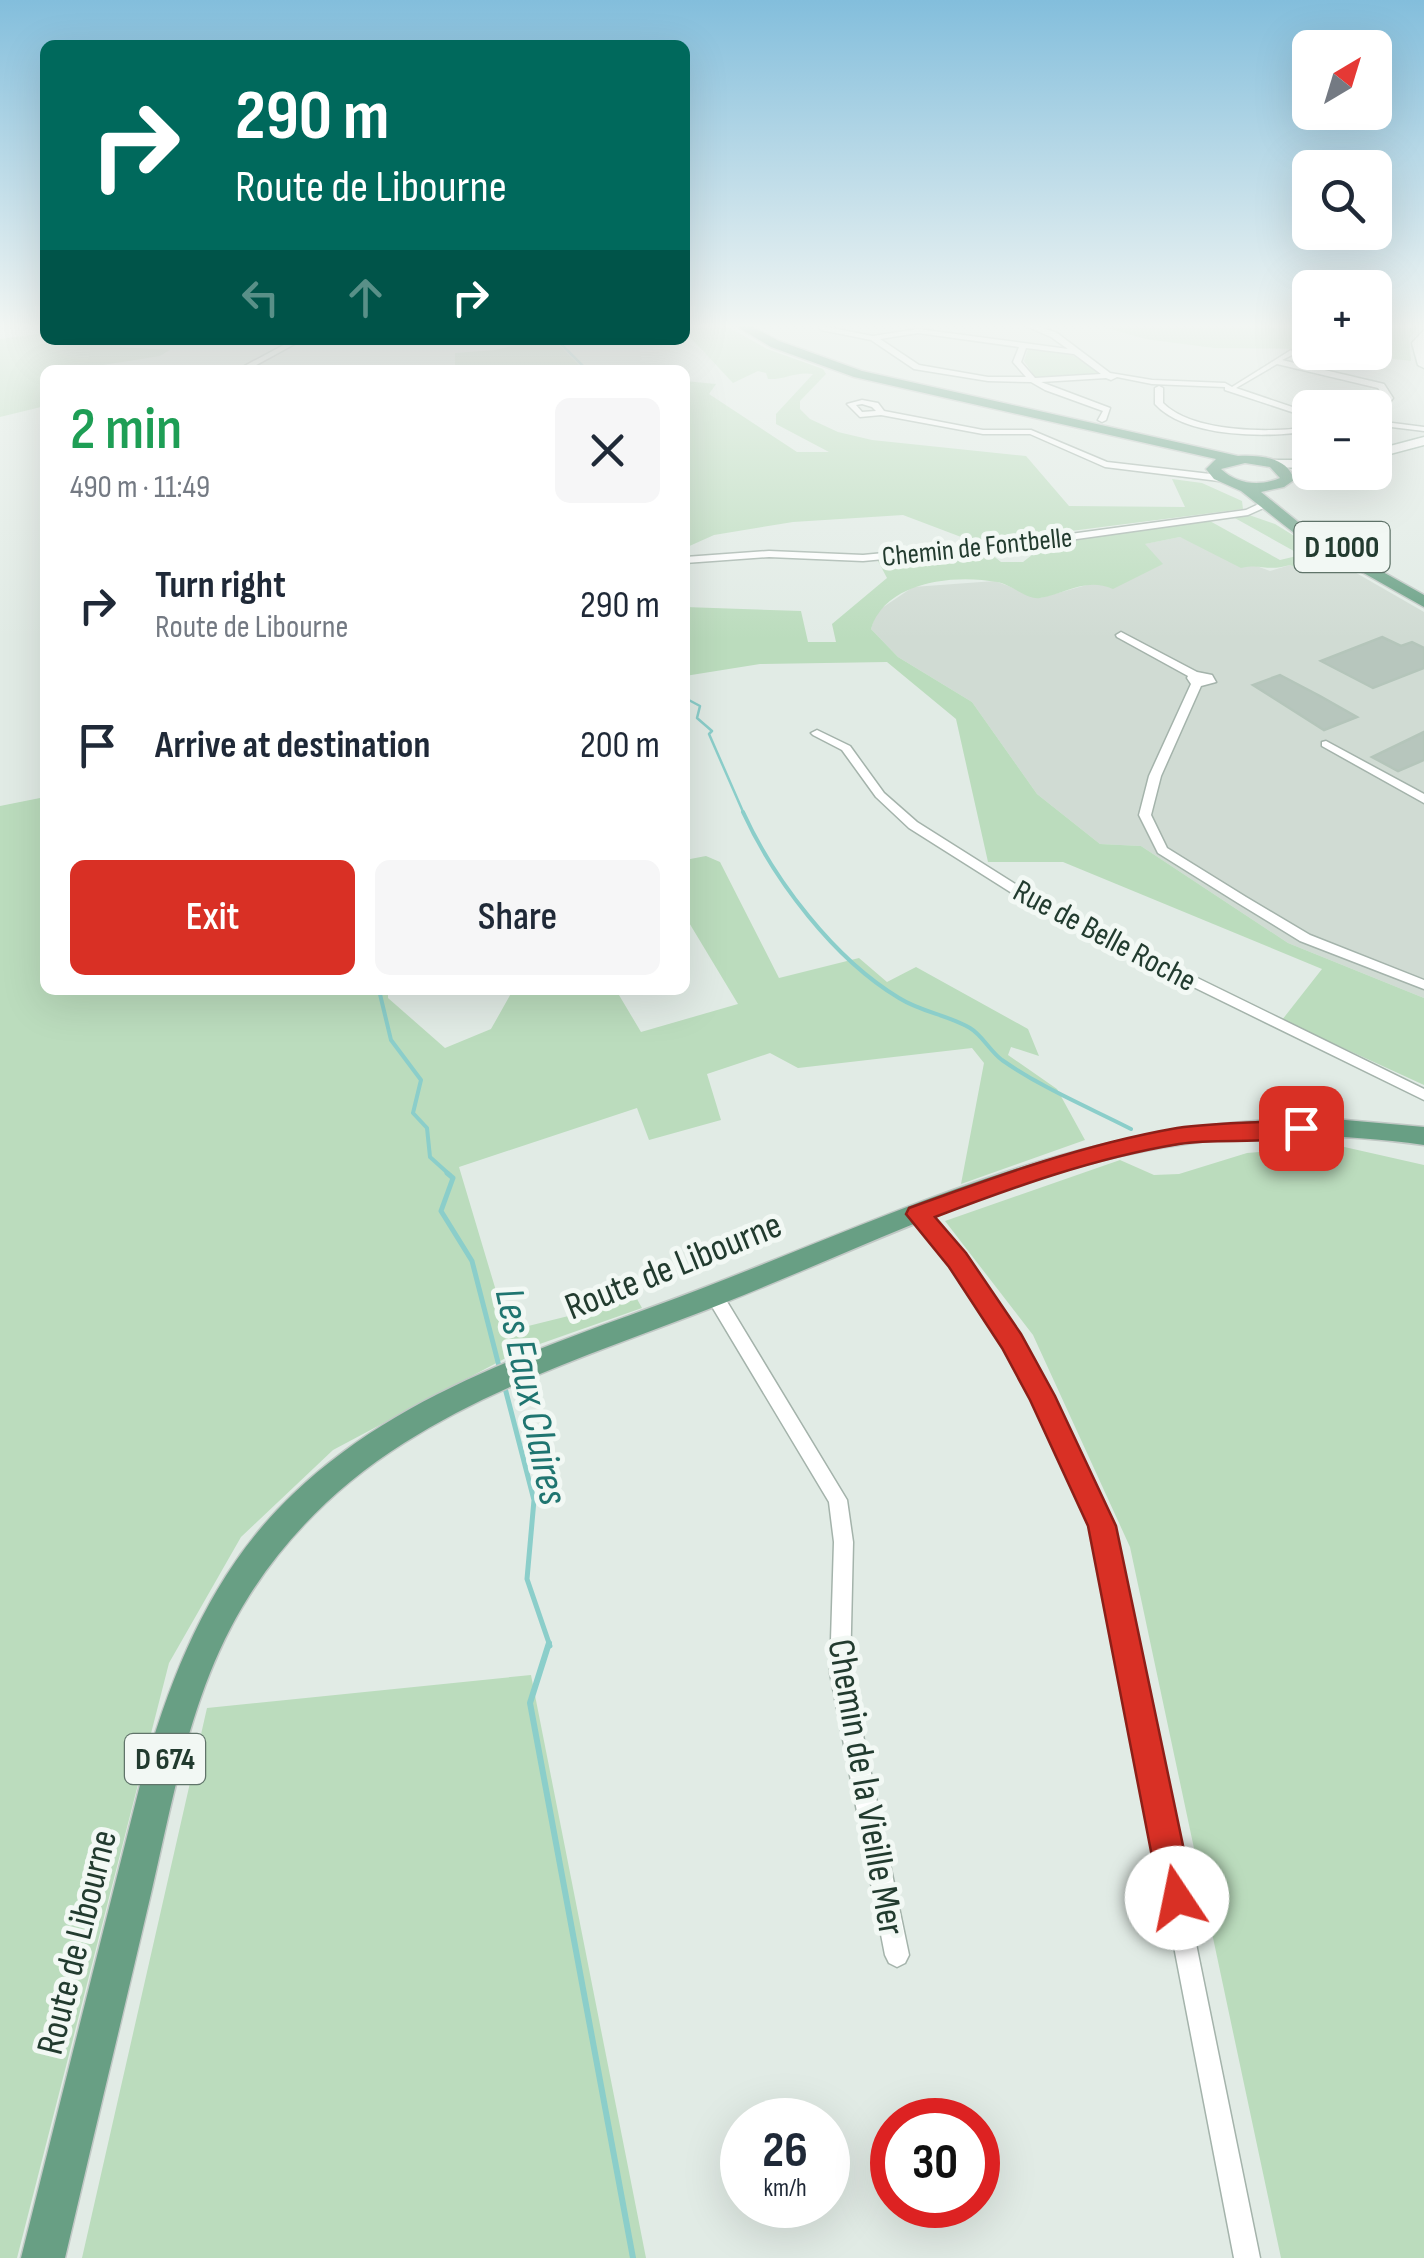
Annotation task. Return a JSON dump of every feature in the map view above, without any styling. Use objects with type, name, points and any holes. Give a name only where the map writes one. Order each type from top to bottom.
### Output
[{"type":"main road","points":[[1081,428],[1174,450],[1202,460],[1216,473],[1244,486],[1282,481],[1292,476]]},
{"type":"main road","points":[[1100,428],[1236,459],[1292,465]]},
{"type":"main road","points":[[1392,450],[1424,441]]},
{"type":"main road","points":[[1216,473],[1220,462],[1236,459]]},
{"type":"main road","points":[[1274,464],[1282,481]]},
{"type":"main road","name":"D 1000","points":[[1282,481],[1279,498],[1303,524],[1424,594]]},
{"type":"main road","name":"D 1000","points":[[1244,486],[1272,510],[1424,602]]},
{"type":"main road","name":"Route de Libourne","points":[[43,2258],[173,1724],[208,1638],[234,1589],[302,1504],[387,1437],[501,1378],[918,1214],[1072,1160],[1182,1136],[1301,1128],[1424,1136]]},
{"type":"street","points":[[964,428],[1031,432],[1104,464],[1200,478],[1216,473]]},
{"type":"street","points":[[1225,428],[1292,430]]},
{"type":"street","points":[[1248,512],[1272,510]]},
{"type":"street","name":"Chemin de Fontbelle","points":[[690,560],[769,554],[863,558],[1042,541],[1272,510]]},
{"type":"street","points":[[1122,635],[1196,680],[1155,776],[1145,814],[1162,850],[1305,938],[1424,985]]},
{"type":"street","name":"Rue de Belle Roche","points":[[817,733],[846,748],[880,795],[914,826],[1019,892],[1076,924],[1424,1095]]},
{"type":"street","points":[[1326,744],[1424,799]]},
{"type":"street","points":[[918,1214],[957,1260],[1012,1341],[1102,1526],[1247,2258]]},
{"type":"street","name":"Chemin de la Vieille Mer","points":[[714,1295],[838,1500],[844,1524],[837,1637],[840,1673],[897,1955]]},
{"type":"shaded area","points":[[1180,537],[1270,571],[1290,565],[1307,573],[1325,555],[1424,612],[1424,998],[1288,943],[1141,846],[1100,844],[1037,794],[972,702],[898,657],[871,629],[876,612],[913,587],[995,581],[1040,598],[1162,564],[1144,544]]},
{"type":"green space","points":[[690,428],[761,428],[797,452],[829,452],[784,428],[830,428],[872,440],[1026,456],[1069,506],[1185,507],[1172,479],[1202,483],[1242,501],[1243,509],[977,543],[903,515],[793,522],[714,535],[690,546]]},
{"type":"green space","points":[[1249,515],[1275,524],[1325,555],[1307,573],[1290,565],[1241,568],[1180,537],[1145,544],[1163,564],[1113,589],[1085,585],[1035,598],[997,582],[942,581],[924,584],[891,600],[871,629],[898,657],[972,702],[1037,794],[1100,844],[1141,846],[1288,943],[1424,998],[1424,1085],[1282,1020],[1322,969],[1063,862],[988,862],[956,719],[887,662],[760,664],[690,675],[690,607],[801,611],[808,642],[836,642],[832,624],[887,578],[878,561],[987,551],[1001,562],[1023,562],[1046,544],[1208,520],[1280,560],[1301,555],[1233,517]]},
{"type":"green space","points":[[40,798],[40,995],[388,995],[445,1048],[491,1029],[510,995],[619,995],[641,1032],[738,1004],[690,924],[690,859],[706,856],[720,862],[779,978],[859,958],[887,982],[916,967],[1028,1029],[1039,1056],[1011,1047],[1008,1055],[1057,1089],[1085,1140],[961,1184],[984,1063],[972,1048],[798,1068],[770,1053],[707,1074],[721,1120],[649,1140],[637,1108],[459,1167],[508,1331],[637,1299],[642,1308],[517,1352],[333,1450],[241,1537],[169,1663],[17,2258],[0,2258],[0,806]]},
{"type":"green space","points":[[1340,1146],[1424,1165],[1424,2258],[1281,2258],[1130,1547],[1033,1335],[945,1221],[1120,1160],[1154,1175],[1179,1174],[1247,1153]]},
{"type":"green space","points":[[531,1675],[646,2258],[82,2258],[207,1708]]},
{"type":"building","points":[[1382,637],[1401,646],[1412,642],[1424,648],[1424,668],[1373,688],[1321,661]]},
{"type":"building","points":[[1280,675],[1357,717],[1324,730],[1253,685]]},
{"type":"building","points":[[1424,732],[1424,760],[1398,771],[1372,757]]},
{"type":"waterway","name":"Les Eaux Claires","points":[[690,701],[700,706],[697,718],[712,731],[709,734],[744,814]]},
{"type":"waterway","name":"Les Eaux Claires","points":[[744,814],[771,864],[808,916],[875,982],[907,1003],[970,1028],[1017,1070],[1131,1129]]},
{"type":"waterway","name":"Les Eaux Claires","points":[[380,995],[391,1040],[421,1080],[413,1113],[427,1128],[430,1157],[450,1175]]},
{"type":"waterway","name":"Les Eaux Claires","points":[[447,1173],[453,1178],[441,1211],[472,1261],[500,1370]]},
{"type":"waterway","name":"Les Eaux Claires","points":[[505,1388],[534,1500],[527,1579],[549,1643]]},
{"type":"waterway","name":"Les Eaux Claires","points":[[549,1643],[530,1703],[633,2258]]},
{"type":"route","points":[[1177,1898],[1102,1526],[1012,1341],[957,1260],[918,1214],[1014,1178],[1120,1148],[1182,1136],[1301,1128]]}]
